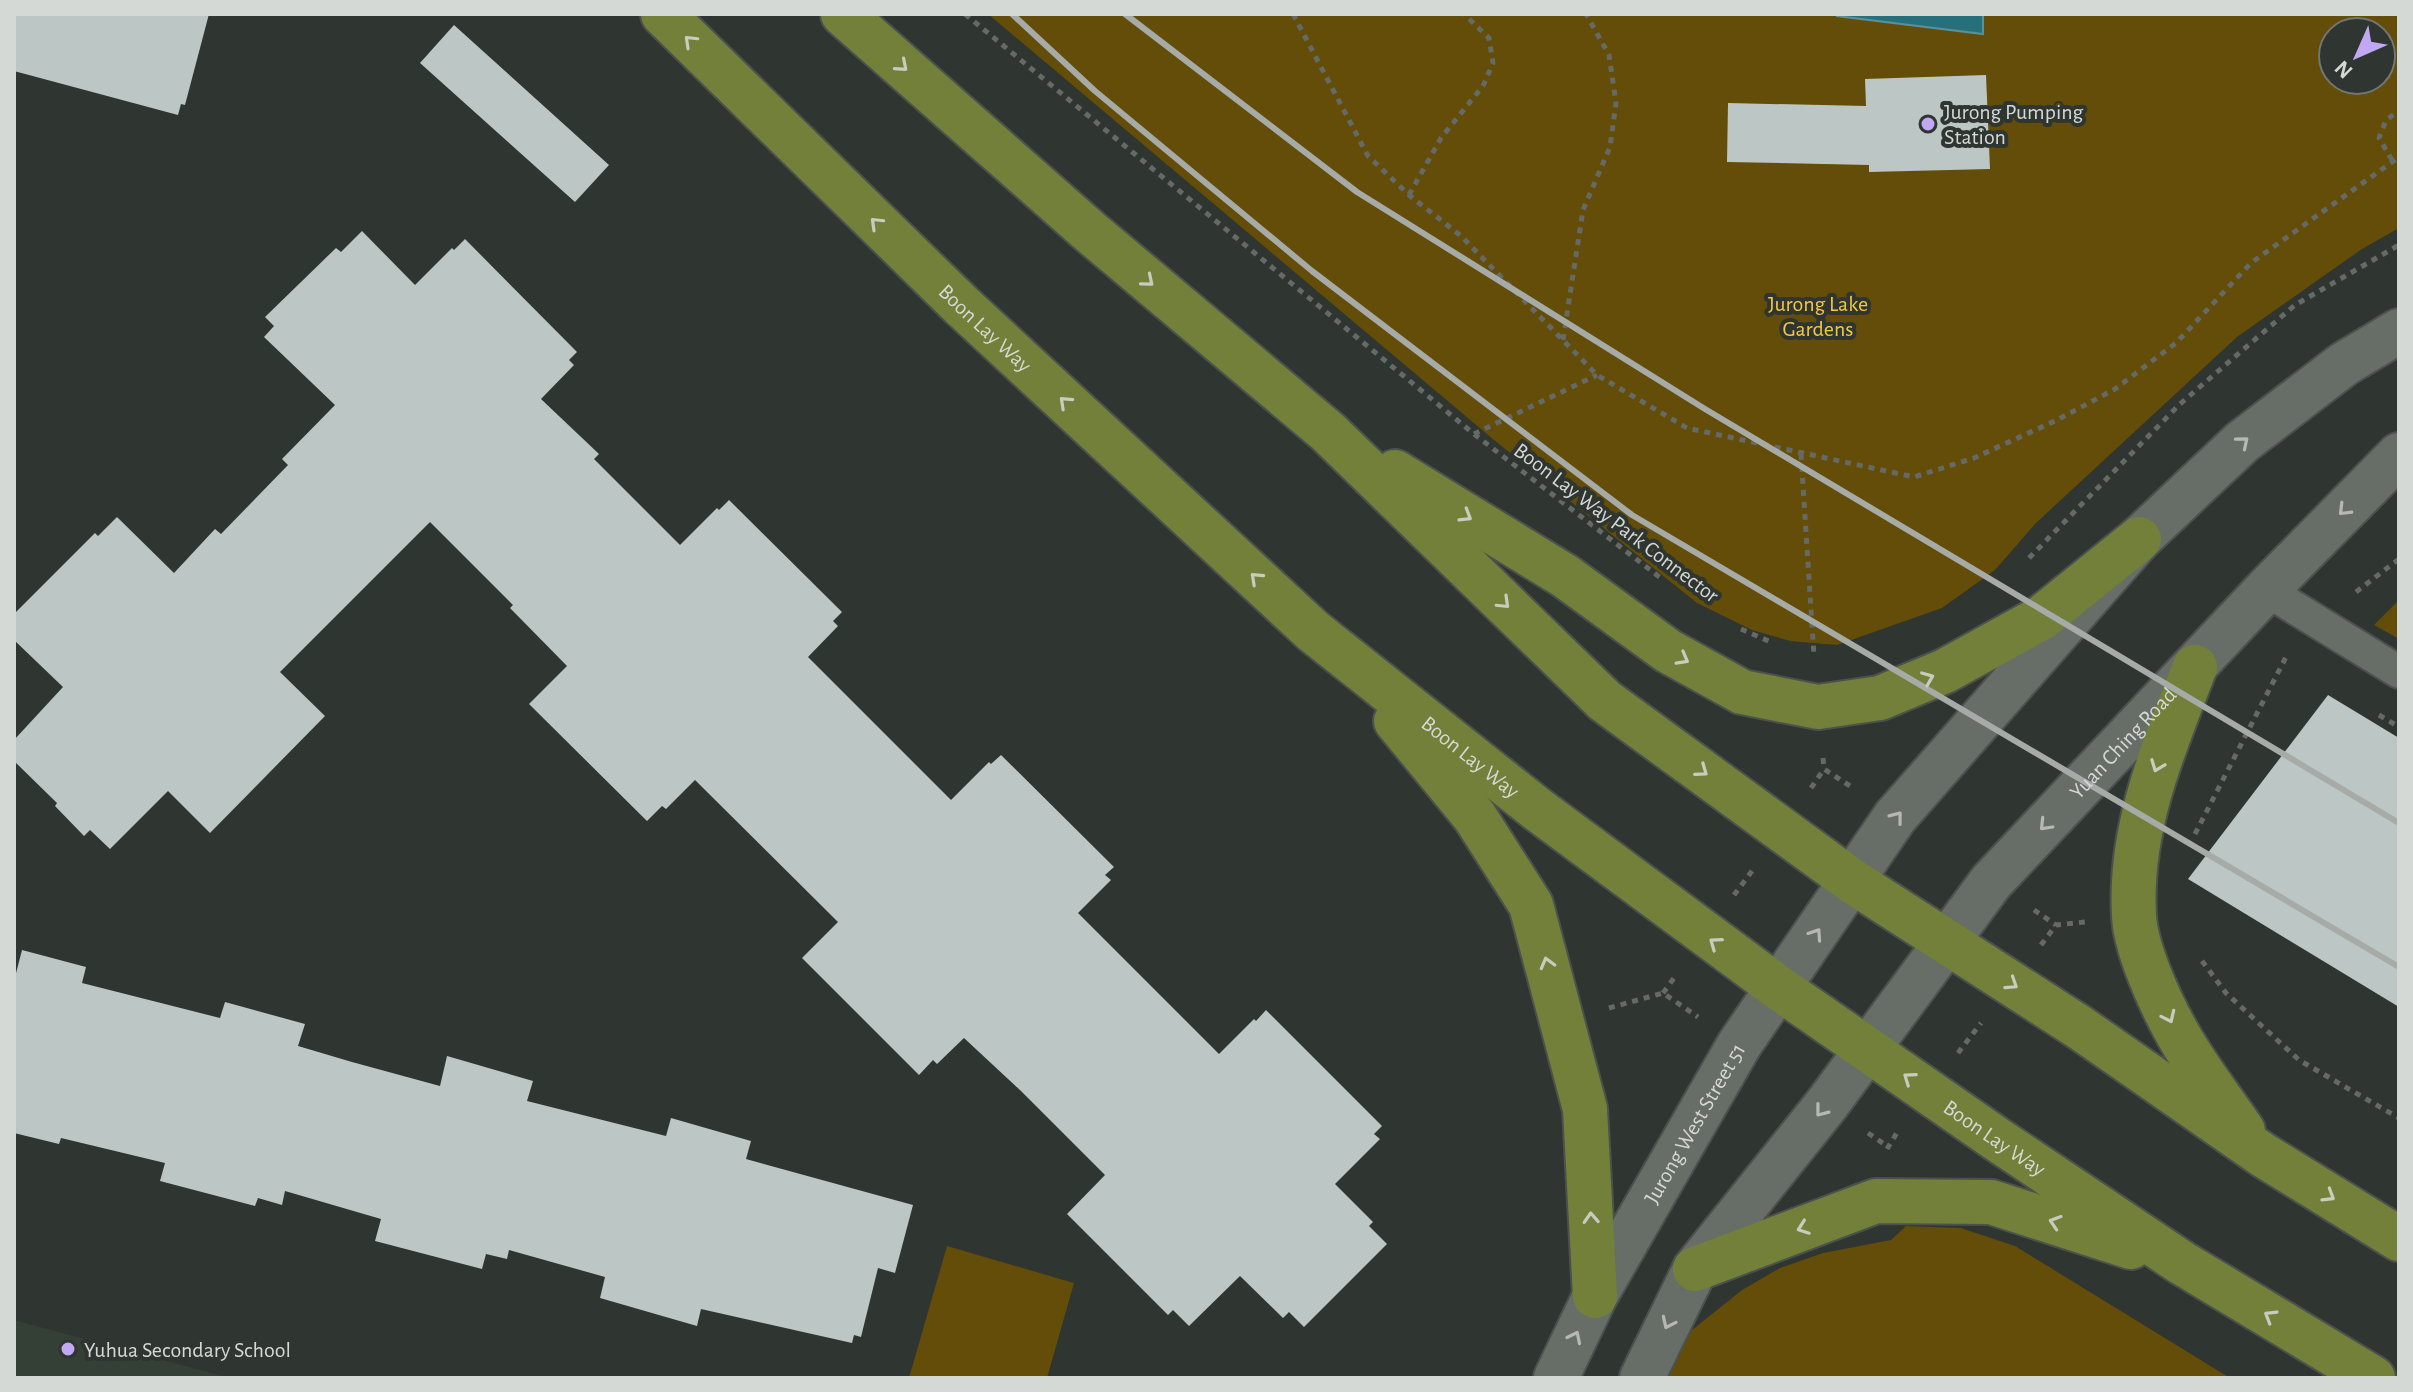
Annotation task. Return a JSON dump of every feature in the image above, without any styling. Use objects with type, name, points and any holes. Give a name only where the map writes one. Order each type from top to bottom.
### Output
[{"type":"main road","name":"Boon Lay Way","points":[[663,14],[961,305],[1313,631],[1537,809],[1779,988],[2182,1263],[2373,1378]]},
{"type":"main road","points":[[843,14],[1088,230],[1328,432],[1605,701],[1852,881],[2079,1027],[2263,1155],[2399,1239]]},
{"type":"main road","points":[[1328,432],[1565,576],[1668,651],[1742,692],[1818,707],[1880,698],[1945,671],[2041,618],[2139,539]]},
{"type":"main road","points":[[1313,631],[1406,732],[1475,817],[1531,905],[1585,1109],[1595,1296]]},
{"type":"main road","points":[[2195,667],[2152,778],[2135,862],[2134,918],[2151,977],[2176,1031],[2263,1155]]},
{"type":"main road","points":[[1695,1269],[1876,1201],[1991,1202],[2182,1263]]},
{"type":"street","points":[[1852,881],[1895,817],[2139,539],[2242,442],[2344,364],[2399,331]]},
{"type":"street","name":"Yuan Ching Road","points":[[1868,1049],[1991,882],[2266,590],[2399,455]]},
{"type":"street","name":"Jurong West Street 51","points":[[1556,1378],[1595,1296],[1739,1045],[1852,881]]},
{"type":"street","points":[[1642,1378],[1695,1269],[1868,1049]]},
{"type":"lane","points":[[2266,590],[2399,672]]},
{"type":"path","name":"Boon Lay Way Park Connector","points":[[965,14],[1474,434],[1668,584]]},
{"type":"path","points":[[1293,14],[1368,156],[1409,195],[1461,236],[1597,375],[1687,428],[1914,477],[1974,458],[2115,389],[2176,343],[2251,263],[2399,157]]},
{"type":"path","points":[[1409,195],[1441,138],[1483,86],[1493,63],[1489,38],[1464,14]]},
{"type":"path","points":[[1563,341],[1583,210],[1610,147],[1616,103],[1609,55],[1586,14]]},
{"type":"path","points":[[2392,160],[2379,138],[2386,120],[2399,111]]},
{"type":"path","points":[[2026,561],[2180,404],[2295,305],[2399,245]]},
{"type":"path","points":[[1474,434],[1597,375]]},
{"type":"path","points":[[1801,454],[1814,657]]},
{"type":"path","points":[[2350,597],[2399,559]]},
{"type":"path","name":"Boon Lay Way Park Connector","points":[[1732,625],[1774,643]]},
{"type":"path","points":[[1800,652],[1814,657],[1825,656]]},
{"type":"path","points":[[2190,844],[2282,659]]},
{"type":"path","points":[[1663,993],[1824,769]]},
{"type":"path","points":[[1876,1201],[1887,1146],[2056,925],[2134,918]]},
{"type":"path","points":[[2198,955],[2226,993],[2299,1060],[2399,1118]]},
{"type":"shaded area","name":"Yuhua Secondary School","points":[[14,1320],[230,1378],[14,1378]]},
{"type":"green space","name":"Jurong Lake Gardens","points":[[988,14],[1837,14],[1982,34],[1983,14],[2399,14],[2399,228],[2362,249],[2237,337],[2036,523],[1995,570],[1942,608],[1837,645],[1790,641],[1752,630],[1697,603],[1494,440]]},
{"type":"green space","points":[[2399,600],[2399,639],[2374,625]]},
{"type":"green space","points":[[1906,1226],[1961,1228],[2015,1246],[2230,1378],[1645,1378],[1692,1330],[1742,1290],[1780,1268],[1823,1253],[1891,1240]]},
{"type":"green space","points":[[947,1246],[1074,1283],[1047,1378],[909,1378]]},
{"type":"water","points":[[1983,14],[1983,34],[1837,16]]},
{"type":"building","points":[[14,14],[209,14],[185,105],[181,104],[178,115],[14,71]]},
{"type":"building","points":[[454,25],[609,165],[575,202],[420,63]]},
{"type":"building","points":[[1986,75],[1990,169],[1869,172],[1869,165],[1727,162],[1728,103],[1866,106],[1865,79]]},
{"type":"building","points":[[362,231],[415,285],[465,239],[577,352],[569,360],[574,365],[541,399],[599,454],[594,459],[680,545],[729,500],[842,612],[833,621],[838,626],[808,657],[951,800],[989,762],[991,764],[1001,755],[1114,867],[1105,875],[1111,880],[1078,913],[1219,1054],[1266,1010],[1382,1126],[1374,1134],[1380,1139],[1335,1184],[1373,1222],[1369,1226],[1387,1244],[1304,1327],[1289,1312],[1283,1318],[1240,1276],[1189,1326],[1173,1310],[1168,1315],[1067,1214],[1105,1175],[1021,1091],[964,1038],[937,1064],[933,1060],[919,1075],[802,958],[838,922],[695,780],[666,809],[662,806],[647,821],[529,704],[567,666],[510,608],[513,605],[430,522],[280,672],[325,716],[210,833],[168,791],[110,849],[90,830],[84,836],[55,806],[57,803],[14,761],[14,740],[63,687],[14,640],[14,614],[95,533],[98,536],[117,517],[174,573],[215,529],[221,534],[288,465],[282,459],[335,405],[264,337],[274,326],[265,317],[336,248],[341,252]]},
{"type":"building","points":[[2328,695],[2399,738],[2399,1007],[2188,879]]},
{"type":"building","points":[[22,950],[86,967],[82,983],[220,1018],[225,1002],[305,1024],[298,1046],[440,1086],[447,1056],[533,1081],[527,1101],[666,1136],[671,1118],[751,1141],[746,1159],[913,1205],[895,1273],[878,1268],[861,1337],[854,1335],[852,1343],[701,1309],[697,1326],[600,1298],[605,1277],[509,1250],[507,1259],[486,1254],[482,1269],[375,1241],[381,1219],[285,1191],[282,1205],[258,1198],[255,1206],[160,1181],[165,1163],[61,1138],[59,1144],[14,1133],[14,981]]},
{"type":"railway","points":[[1012,14],[1095,91],[1312,271],[1632,515],[2399,967]]},
{"type":"railway","points":[[1125,14],[1357,192],[1705,409],[2399,823]]},
{"type":"place","name":"Jurong Pumping Station","points":[[1928,124]]},
{"type":"place","name":"Yuhua Secondary School","points":[[68,1349]]}]
